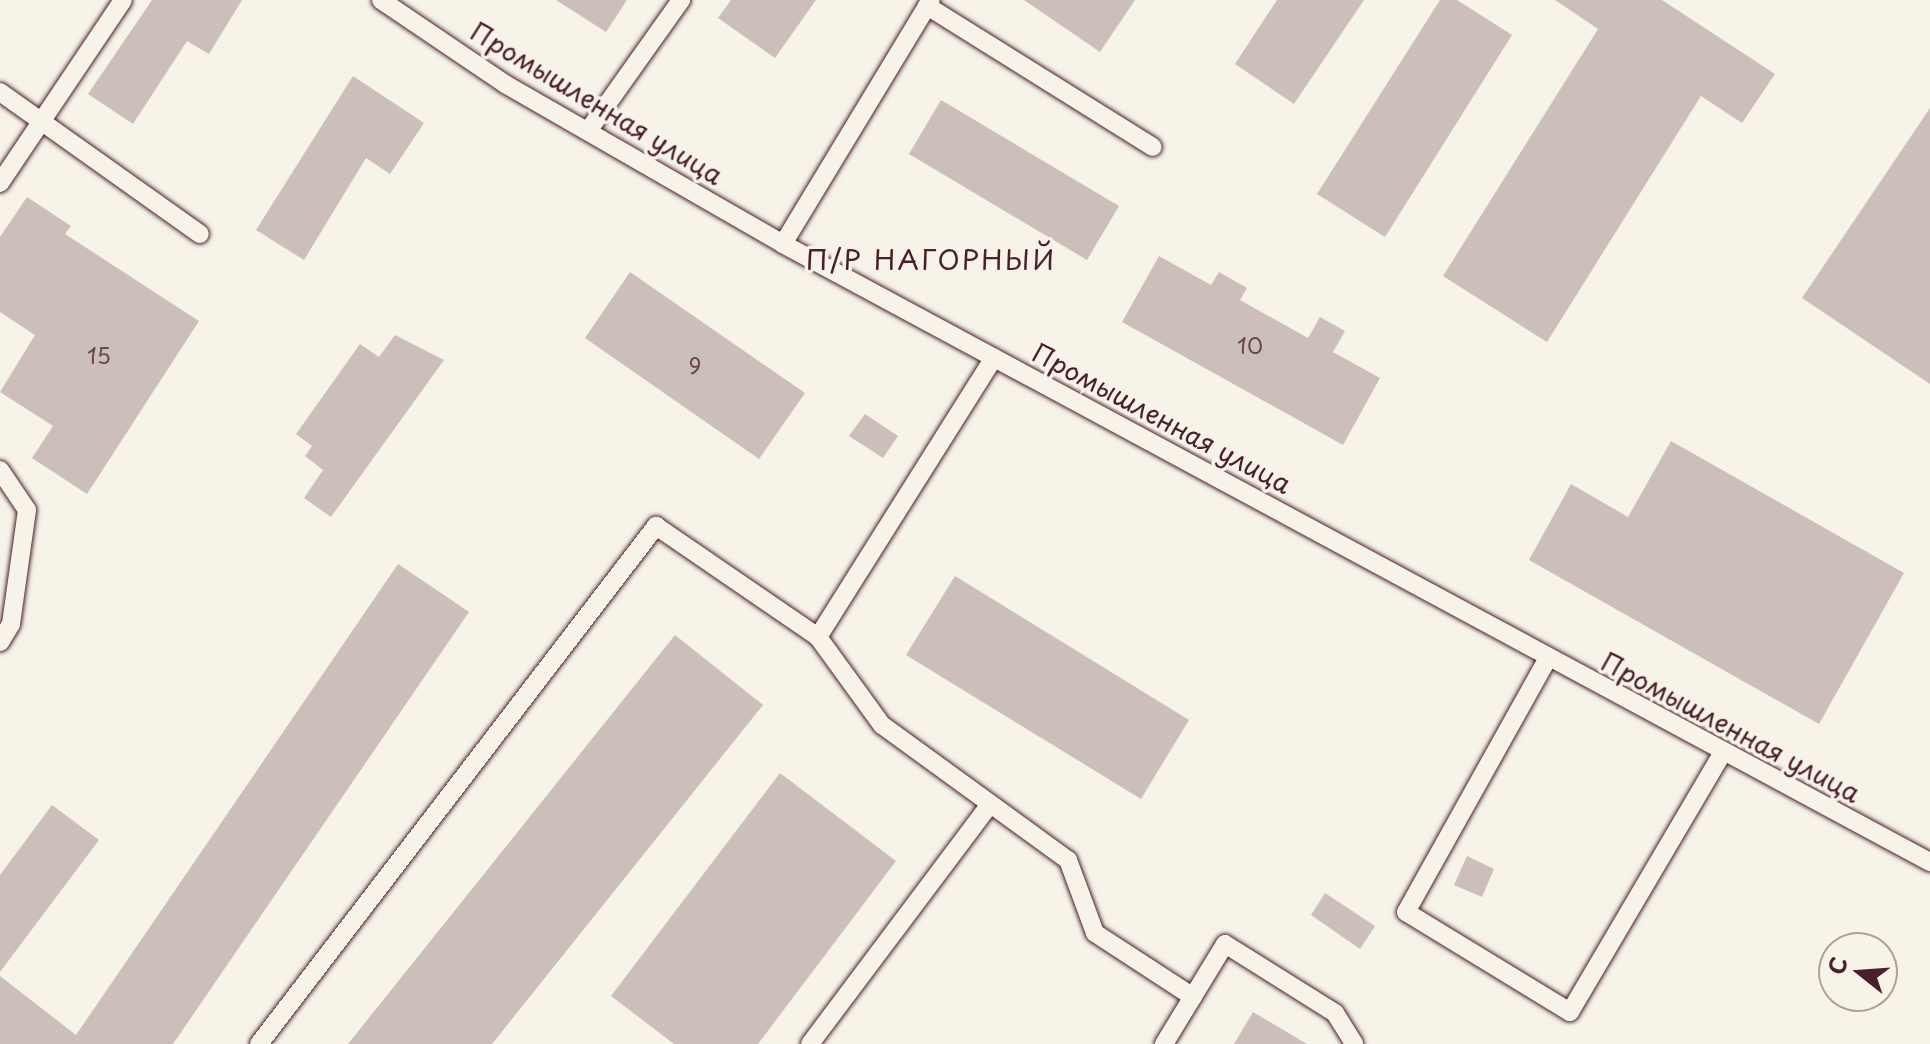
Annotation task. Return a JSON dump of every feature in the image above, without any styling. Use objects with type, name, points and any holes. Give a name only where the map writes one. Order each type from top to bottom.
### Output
[{"type":"lane","points":[[0,183],[123,0]]},
{"type":"lane","name":"Промышленная улица","points":[[381,0],[588,131],[783,244],[1722,754],[1930,862]]},
{"type":"lane","points":[[588,131],[681,0]]},
{"type":"lane","points":[[783,244],[929,3],[1153,147]]},
{"type":"lane","points":[[0,92],[39,126],[200,234]]},
{"type":"lane","points":[[818,637],[994,358]]},
{"type":"lane","points":[[0,470],[27,510],[11,624],[0,642]]},
{"type":"lane","points":[[259,1044],[656,526],[818,637],[882,725],[1068,860],[1095,933],[1193,997]]},
{"type":"lane","points":[[1548,658],[1406,912],[1570,1012],[1722,754]]},
{"type":"lane","points":[[810,1044],[990,804]]},
{"type":"lane","points":[[1164,1044],[1225,944],[1335,1013],[1354,1044]]},
{"type":"building","points":[[152,0],[242,0],[209,54],[187,41],[133,124],[88,94]]},
{"type":"building","points":[[556,0],[627,0],[606,32]]},
{"type":"building","points":[[731,0],[816,0],[775,58],[718,18]]},
{"type":"building","points":[[1024,0],[1135,0],[1100,52]]},
{"type":"building","points":[[1277,0],[1364,0],[1294,104],[1235,64]]},
{"type":"building","points":[[1440,0],[1457,0],[1512,35],[1385,237],[1317,194]]},
{"type":"building","points":[[1555,0],[1662,0],[1775,74],[1742,123],[1701,96],[1547,342],[1443,276],[1598,29]]},
{"type":"building","points":[[353,76],[424,123],[390,174],[366,158],[304,260],[256,230]]},
{"type":"building","points":[[941,100],[1119,206],[1087,260],[909,154]]},
{"type":"building","points":[[1930,108],[1930,384],[1802,298]]},
{"type":"building","points":[[27,197],[71,226],[65,234],[199,321],[87,494],[32,458],[53,426],[0,392],[35,335],[0,312],[0,237]]},
{"type":"building","points":[[1159,256],[1211,285],[1219,272],[1247,288],[1240,300],[1308,338],[1320,317],[1345,331],[1333,352],[1380,378],[1343,445],[1122,322]]},
{"type":"building","points":[[630,272],[805,393],[759,459],[585,338]]},
{"type":"building","points":[[395,335],[444,360],[331,517],[304,498],[323,470],[305,456],[312,446],[296,434],[360,344],[379,357]]},
{"type":"building","points":[[865,414],[898,436],[883,458],[849,436]]},
{"type":"building","points":[[1671,441],[1904,573],[1819,724],[1529,560],[1571,484],[1628,517]]},
{"type":"building","points":[[398,564],[469,612],[173,1044],[0,1044],[0,976],[76,1035]]},
{"type":"building","points":[[955,576],[1189,720],[1141,799],[906,655]]},
{"type":"building","points":[[675,635],[763,705],[492,1044],[348,1044]]},
{"type":"building","points":[[780,773],[896,861],[758,1044],[674,1044],[611,996]]},
{"type":"building","points":[[52,805],[99,840],[0,972],[0,875]]},
{"type":"building","points":[[1467,856],[1494,869],[1482,897],[1454,885]]},
{"type":"building","points":[[1325,893],[1375,926],[1360,949],[1311,915]]},
{"type":"building","points":[[1253,1012],[1307,1044],[1234,1044]]},
{"type":"district","name":"П/Р НАГОРНЫЙ","points":[[931,259]]}]
